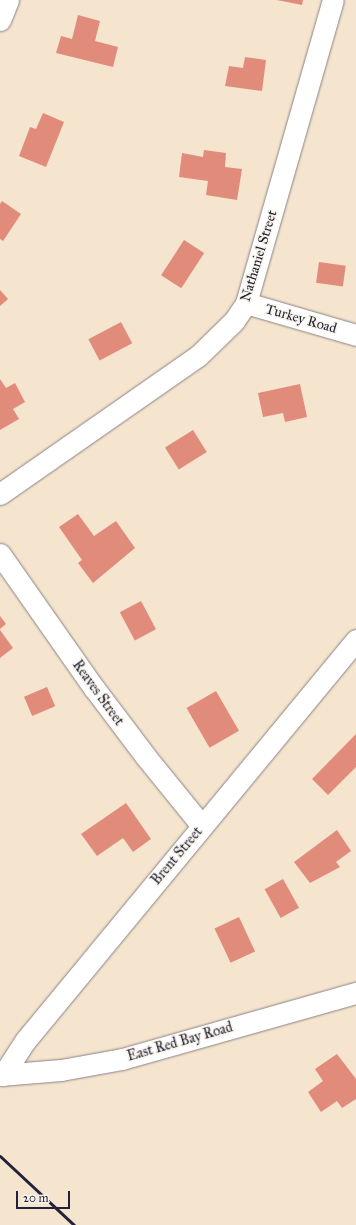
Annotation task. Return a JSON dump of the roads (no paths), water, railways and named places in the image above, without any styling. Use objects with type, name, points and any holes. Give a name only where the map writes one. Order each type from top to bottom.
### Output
[{"type":"street","points":[[0,20],[8,0]]},
{"type":"street","name":"Nathaniel Street","points":[[0,494],[198,356],[234,321],[246,303],[333,0]]},
{"type":"street","name":"Turkey Road","points":[[246,303],[356,334]]},
{"type":"street","name":"Reaves Street","points":[[0,554],[94,688],[146,757],[202,826]]},
{"type":"street","name":"Brent Street","points":[[2,1075],[25,1040],[356,640]]},
{"type":"street","name":"East Red Bay Road","points":[[2,1075],[61,1070],[122,1059],[356,993]]},
{"type":"railway","points":[[0,1156],[74,1225]]}]
